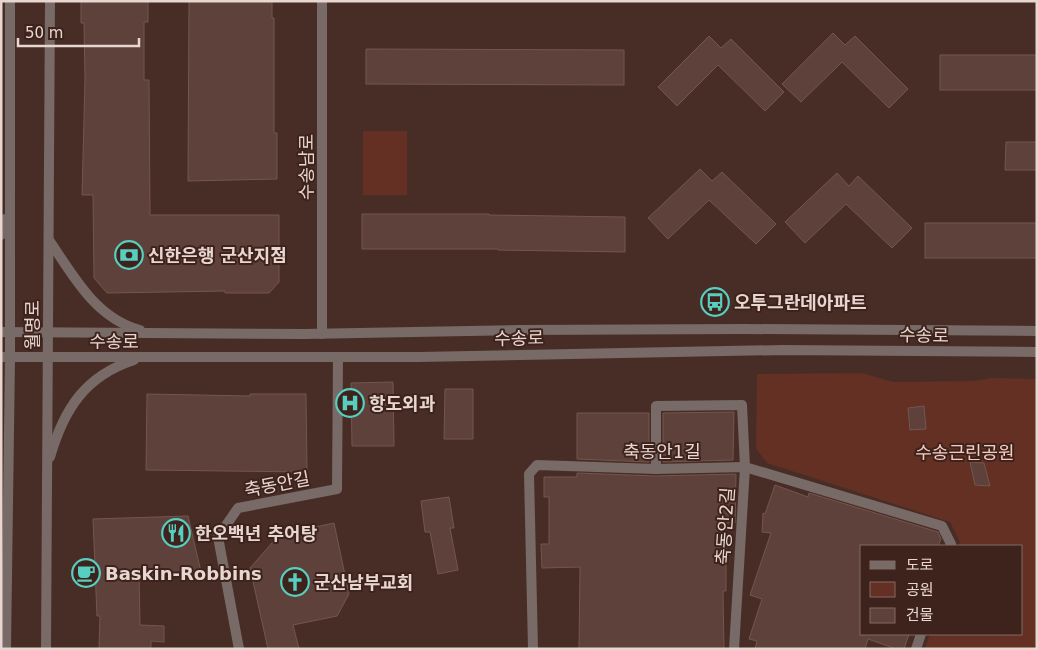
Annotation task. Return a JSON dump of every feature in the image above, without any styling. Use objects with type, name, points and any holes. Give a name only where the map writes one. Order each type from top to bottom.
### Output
[{"type":"street","name":"월명로","points":[[6,649],[8,489],[6,332],[10,1]]},
{"type":"street","name":"월명로","points":[[46,649],[50,1]]},
{"type":"street","name":"수송남로","points":[[322,1],[322,334]]},
{"type":"street","points":[[1,235],[9,196]]},
{"type":"street","points":[[49,240],[92,300],[111,317],[130,327],[150,333]]},
{"type":"street","name":"수송로","points":[[6,332],[322,334],[549,330],[1037,331]]},
{"type":"street","name":"수송로","points":[[6,357],[419,357],[784,350],[1037,352]]},
{"type":"street","points":[[46,472],[57,432],[80,392],[120,364],[143,357]]},
{"type":"street","name":"축동안길","points":[[239,649],[218,537],[238,508],[337,489],[338,357]]},
{"type":"street","name":"축동안2길","points":[[656,469],[656,406],[742,405],[745,467],[734,649]]},
{"type":"street","points":[[1,460],[8,489]]},
{"type":"street","name":"축동안1길","points":[[534,649],[529,474],[537,466],[656,469],[745,467],[942,526],[952,545]]},
{"type":"street","points":[[916,649],[921,635]]},
{"type":"green space","points":[[363,131],[407,131],[407,195],[363,195]]},
{"type":"green space","name":"수송근린공원","points":[[862,373],[893,382],[975,381],[991,378],[1037,379],[1037,649],[925,649],[930,635],[1023,635],[1023,545],[959,545],[960,542],[950,522],[767,463],[756,448],[757,374]]},
{"type":"building","points":[[81,1],[148,1],[148,22],[144,22],[144,80],[149,80],[150,215],[279,215],[279,282],[269,293],[225,293],[225,291],[107,293],[94,278],[93,195],[82,195],[85,80],[84,23],[81,23]]},
{"type":"building","points":[[189,1],[272,1],[272,18],[274,18],[274,133],[277,133],[277,179],[188,181]]},
{"type":"building","points":[[833,33],[845,45],[855,36],[908,89],[889,108],[842,62],[801,102],[782,84]]},
{"type":"building","points":[[709,36],[721,48],[731,39],[784,92],[765,111],[718,65],[677,106],[658,87]]},
{"type":"building","points":[[366,49],[624,50],[624,85],[366,84]]},
{"type":"building","points":[[940,55],[1037,55],[1037,90],[940,90]]},
{"type":"building","points":[[1006,142],[1037,142],[1037,170],[1005,170]]},
{"type":"building","points":[[700,169],[712,181],[722,172],[776,224],[756,244],[709,200],[668,239],[648,218]]},
{"type":"building","points":[[837,173],[849,186],[858,176],[912,228],[892,248],[846,204],[805,243],[785,222]]},
{"type":"building","points":[[362,214],[625,217],[625,252],[498,249],[362,249]]},
{"type":"building","points":[[925,223],[1037,223],[1037,258],[925,258]]},
{"type":"building","points":[[393,382],[394,446],[352,446],[351,383]]},
{"type":"building","points":[[445,389],[473,389],[473,439],[444,439]]},
{"type":"building","points":[[147,394],[250,396],[250,394],[306,394],[307,472],[146,470]]},
{"type":"building","points":[[924,406],[926,429],[910,430],[908,408]]},
{"type":"building","points":[[734,412],[733,460],[663,462],[663,413]]},
{"type":"building","points":[[577,413],[649,413],[649,462],[577,459]]},
{"type":"building","points":[[970,462],[984,463],[990,486],[975,485]]},
{"type":"building","points":[[577,473],[656,476],[736,474],[735,523],[726,523],[726,591],[723,591],[724,649],[579,649],[580,567],[542,568],[541,544],[549,544],[549,497],[544,497],[544,477],[577,477]]},
{"type":"building","points":[[775,485],[808,497],[809,493],[938,532],[941,539],[938,545],[860,545],[860,635],[909,635],[904,649],[896,649],[868,639],[865,649],[755,649],[757,641],[749,639],[762,599],[750,595],[771,533],[762,532],[763,513],[765,514]]},
{"type":"building","points":[[449,497],[454,528],[450,528],[458,570],[438,574],[430,532],[425,532],[421,501]]},
{"type":"building","points":[[188,516],[202,576],[139,575],[140,625],[164,626],[164,642],[151,641],[151,649],[99,649],[100,616],[97,616],[93,519]]},
{"type":"building","points":[[334,523],[349,594],[337,616],[293,625],[299,649],[268,649],[250,568],[279,535]]},
{"type":"place","name":"신한은행 군산지점","points":[[129,255]]},
{"type":"place","name":"오투그란데아파트","points":[[715,302]]},
{"type":"place","name":"항도외과","points":[[350,403]]},
{"type":"place","name":"한오백년 추어탕","points":[[176,533]]},
{"type":"place","name":"Baskin-Robbins","points":[[86,573]]},
{"type":"place","name":"군산남부교회","points":[[295,582]]}]
